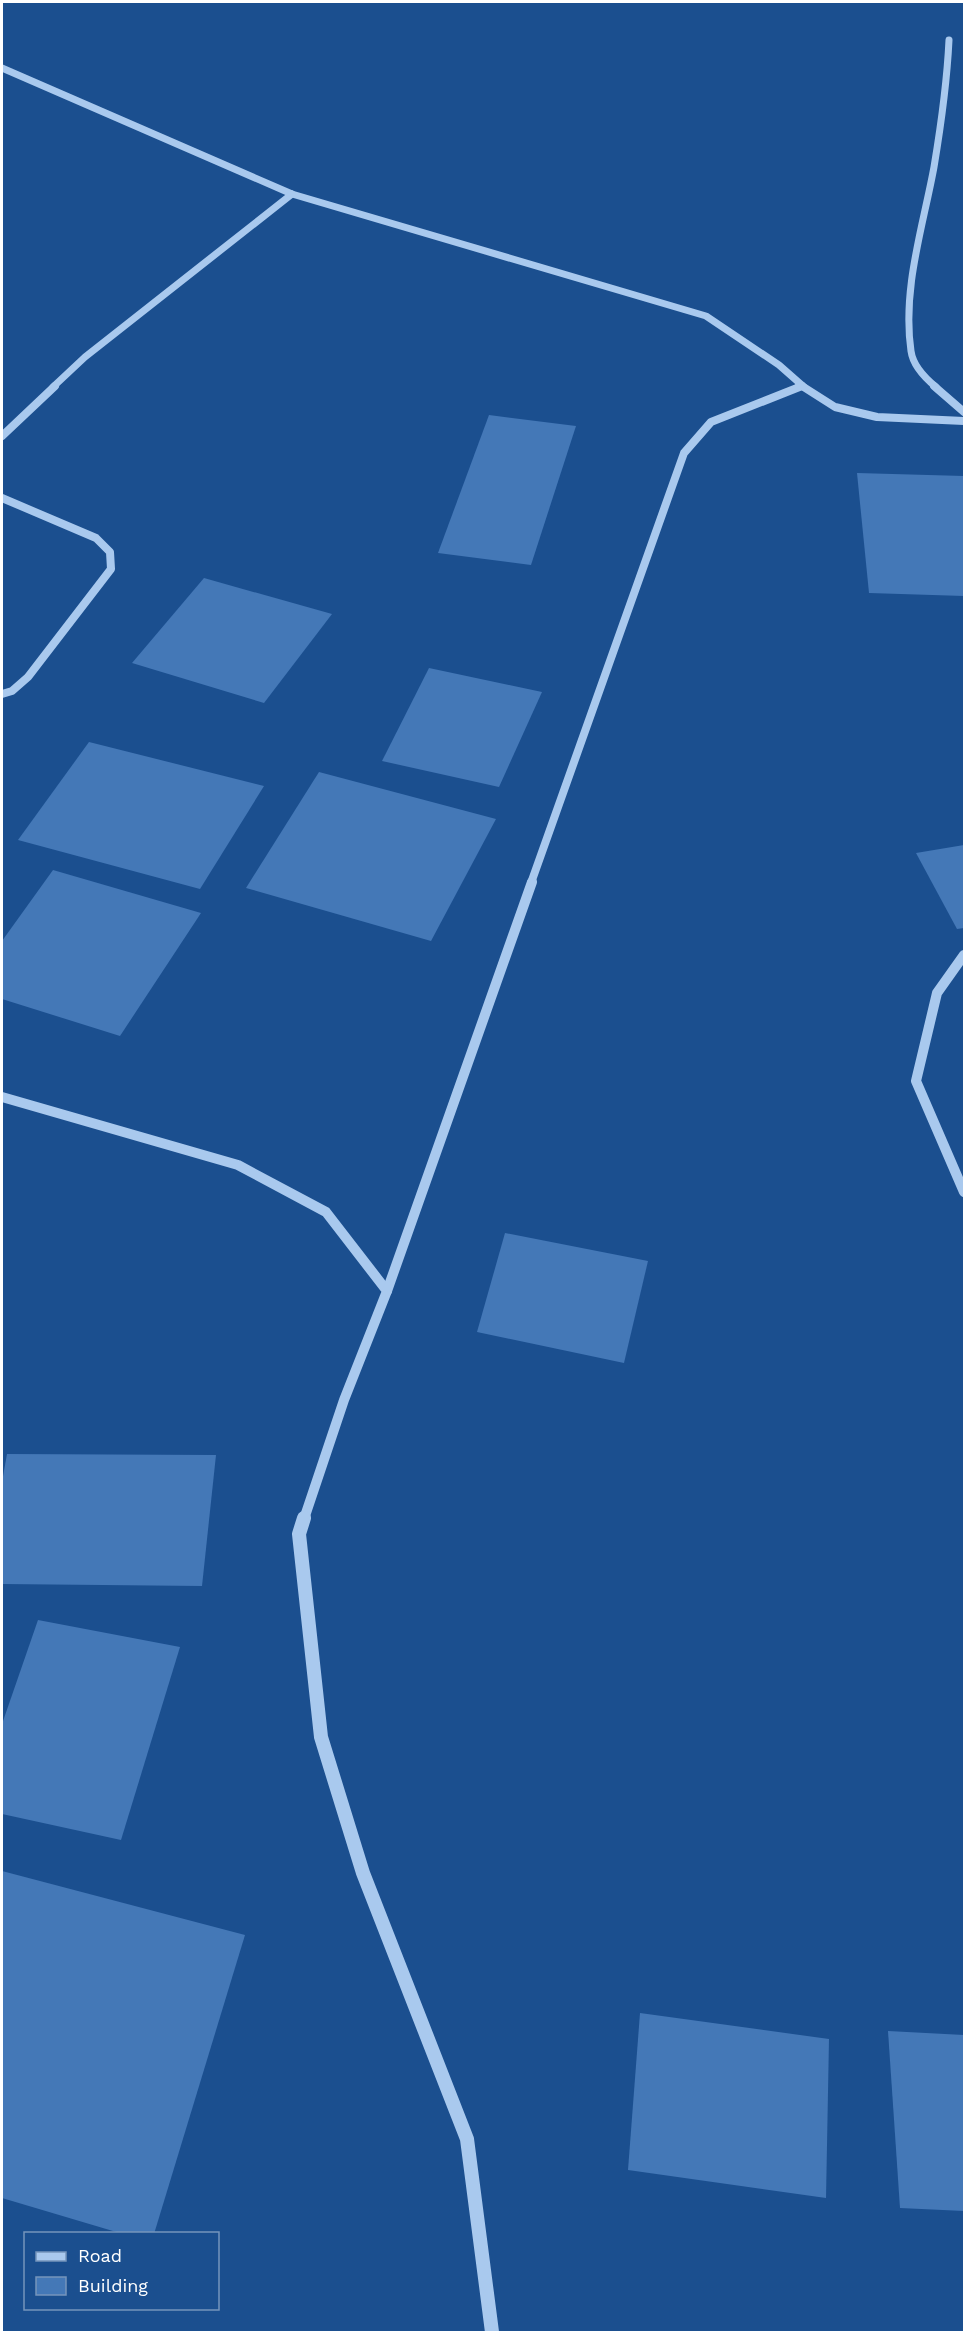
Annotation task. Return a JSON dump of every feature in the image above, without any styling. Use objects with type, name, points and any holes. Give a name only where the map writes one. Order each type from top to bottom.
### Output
[{"type":"street","points":[[949,40],[947,76],[933,176],[909,289],[911,353],[922,375],[964,412]]},
{"type":"street","points":[[2,68],[292,194],[706,316],[778,365],[802,386],[835,407],[877,417],[964,422]]},
{"type":"street","points":[[2,436],[85,357],[292,194]]},
{"type":"street","points":[[492,2332],[467,2139],[363,1873],[321,1737],[299,1534],[344,1400],[387,1291],[684,453],[711,422],[802,386]]},
{"type":"street","points":[[2,498],[96,538],[110,552],[111,569],[28,677],[12,691],[2,694]]},
{"type":"street","points":[[964,955],[937,993],[916,1081],[964,1192]]},
{"type":"street","points":[[2,1096],[238,1165],[326,1212],[387,1291]]},
{"type":"building","points":[[489,415],[576,426],[531,565],[438,553]]},
{"type":"building","points":[[857,473],[964,476],[964,596],[869,593]]},
{"type":"building","points":[[204,578],[332,614],[264,703],[132,663]]},
{"type":"building","points":[[429,668],[542,692],[499,787],[382,761]]},
{"type":"building","points":[[89,742],[264,786],[200,889],[18,840]]},
{"type":"building","points":[[319,772],[496,819],[431,941],[246,888]]},
{"type":"building","points":[[964,845],[964,928],[957,929],[916,853]]},
{"type":"building","points":[[53,870],[201,913],[120,1036],[2,999],[2,941]]},
{"type":"building","points":[[505,1233],[648,1261],[624,1363],[477,1332]]},
{"type":"building","points":[[7,1454],[216,1455],[202,1586],[2,1584],[2,1482]]},
{"type":"building","points":[[38,1620],[180,1647],[121,1840],[2,1814],[2,1724]]},
{"type":"building","points":[[2,1871],[245,1935],[155,2232],[116,2232],[2,2198]]},
{"type":"building","points":[[640,2013],[829,2039],[826,2198],[628,2170]]},
{"type":"building","points":[[888,2031],[964,2035],[964,2211],[900,2208]]}]
